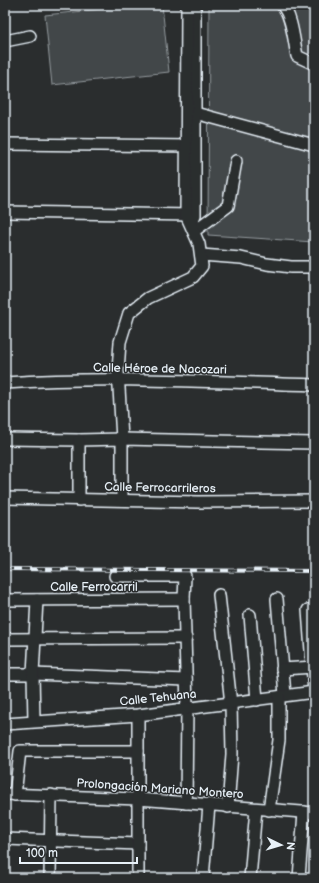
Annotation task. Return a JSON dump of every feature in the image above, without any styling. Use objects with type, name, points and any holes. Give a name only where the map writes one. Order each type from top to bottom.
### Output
[{"type":"street","points":[[122,500],[122,439],[119,380],[120,342],[129,313],[148,298],[193,276],[202,266],[199,244],[192,221],[191,113],[187,5]]},
{"type":"street","points":[[191,113],[195,5]]},
{"type":"street","points":[[282,5],[286,9],[290,19],[297,56],[312,63]]},
{"type":"street","points":[[5,41],[30,36]]},
{"type":"street","points":[[191,113],[314,145]]},
{"type":"street","points":[[5,144],[191,146]]},
{"type":"street","points":[[5,212],[192,221],[228,206],[236,162]]},
{"type":"street","points":[[201,255],[241,258],[267,264],[291,267],[314,267]]},
{"type":"street","name":"Calle Héroe de Nacozari","points":[[5,383],[47,380],[119,380],[314,385]]},
{"type":"street","points":[[5,439],[122,439],[314,443]]},
{"type":"street","points":[[79,440],[79,500]]},
{"type":"street","name":"Calle Ferrocarrileros","points":[[5,498],[198,502],[314,501]]},
{"type":"street","points":[[115,576],[185,576],[184,599],[187,708],[186,803]]},
{"type":"street","points":[[220,595],[231,704],[232,754],[228,807]]},
{"type":"street","name":"Calle Ferrocarril","points":[[5,600],[184,599]]},
{"type":"street","points":[[269,810],[282,696],[282,669],[277,599]]},
{"type":"street","points":[[34,721],[33,674],[37,600]]},
{"type":"street","points":[[308,610],[314,692]]},
{"type":"street","points":[[250,615],[257,700]]},
{"type":"street","points":[[5,639],[186,638]]},
{"type":"street","points":[[282,669],[313,667]]},
{"type":"street","points":[[5,674],[186,680]]},
{"type":"street","name":"Calle Tehuana","points":[[5,724],[138,715],[314,692]]},
{"type":"street","points":[[138,715],[138,878]]},
{"type":"street","points":[[10,794],[20,751],[138,751]]},
{"type":"street","name":"Prolongación Mariano Montero","points":[[10,794],[138,799],[209,806],[309,812]]},
{"type":"street","points":[[50,878],[51,795]]},
{"type":"street","points":[[203,878],[209,806]]},
{"type":"street","points":[[250,878],[256,809]]},
{"type":"street","points":[[299,878],[309,812]]},
{"type":"street","points":[[5,839],[138,844]]},
{"type":"shaded area","points":[[140,5],[162,5],[169,72],[52,85],[45,15]]},
{"type":"shaded area","points":[[209,5],[314,5],[314,242],[208,235]]},
{"type":"railway","points":[[5,569],[314,571]]}]
